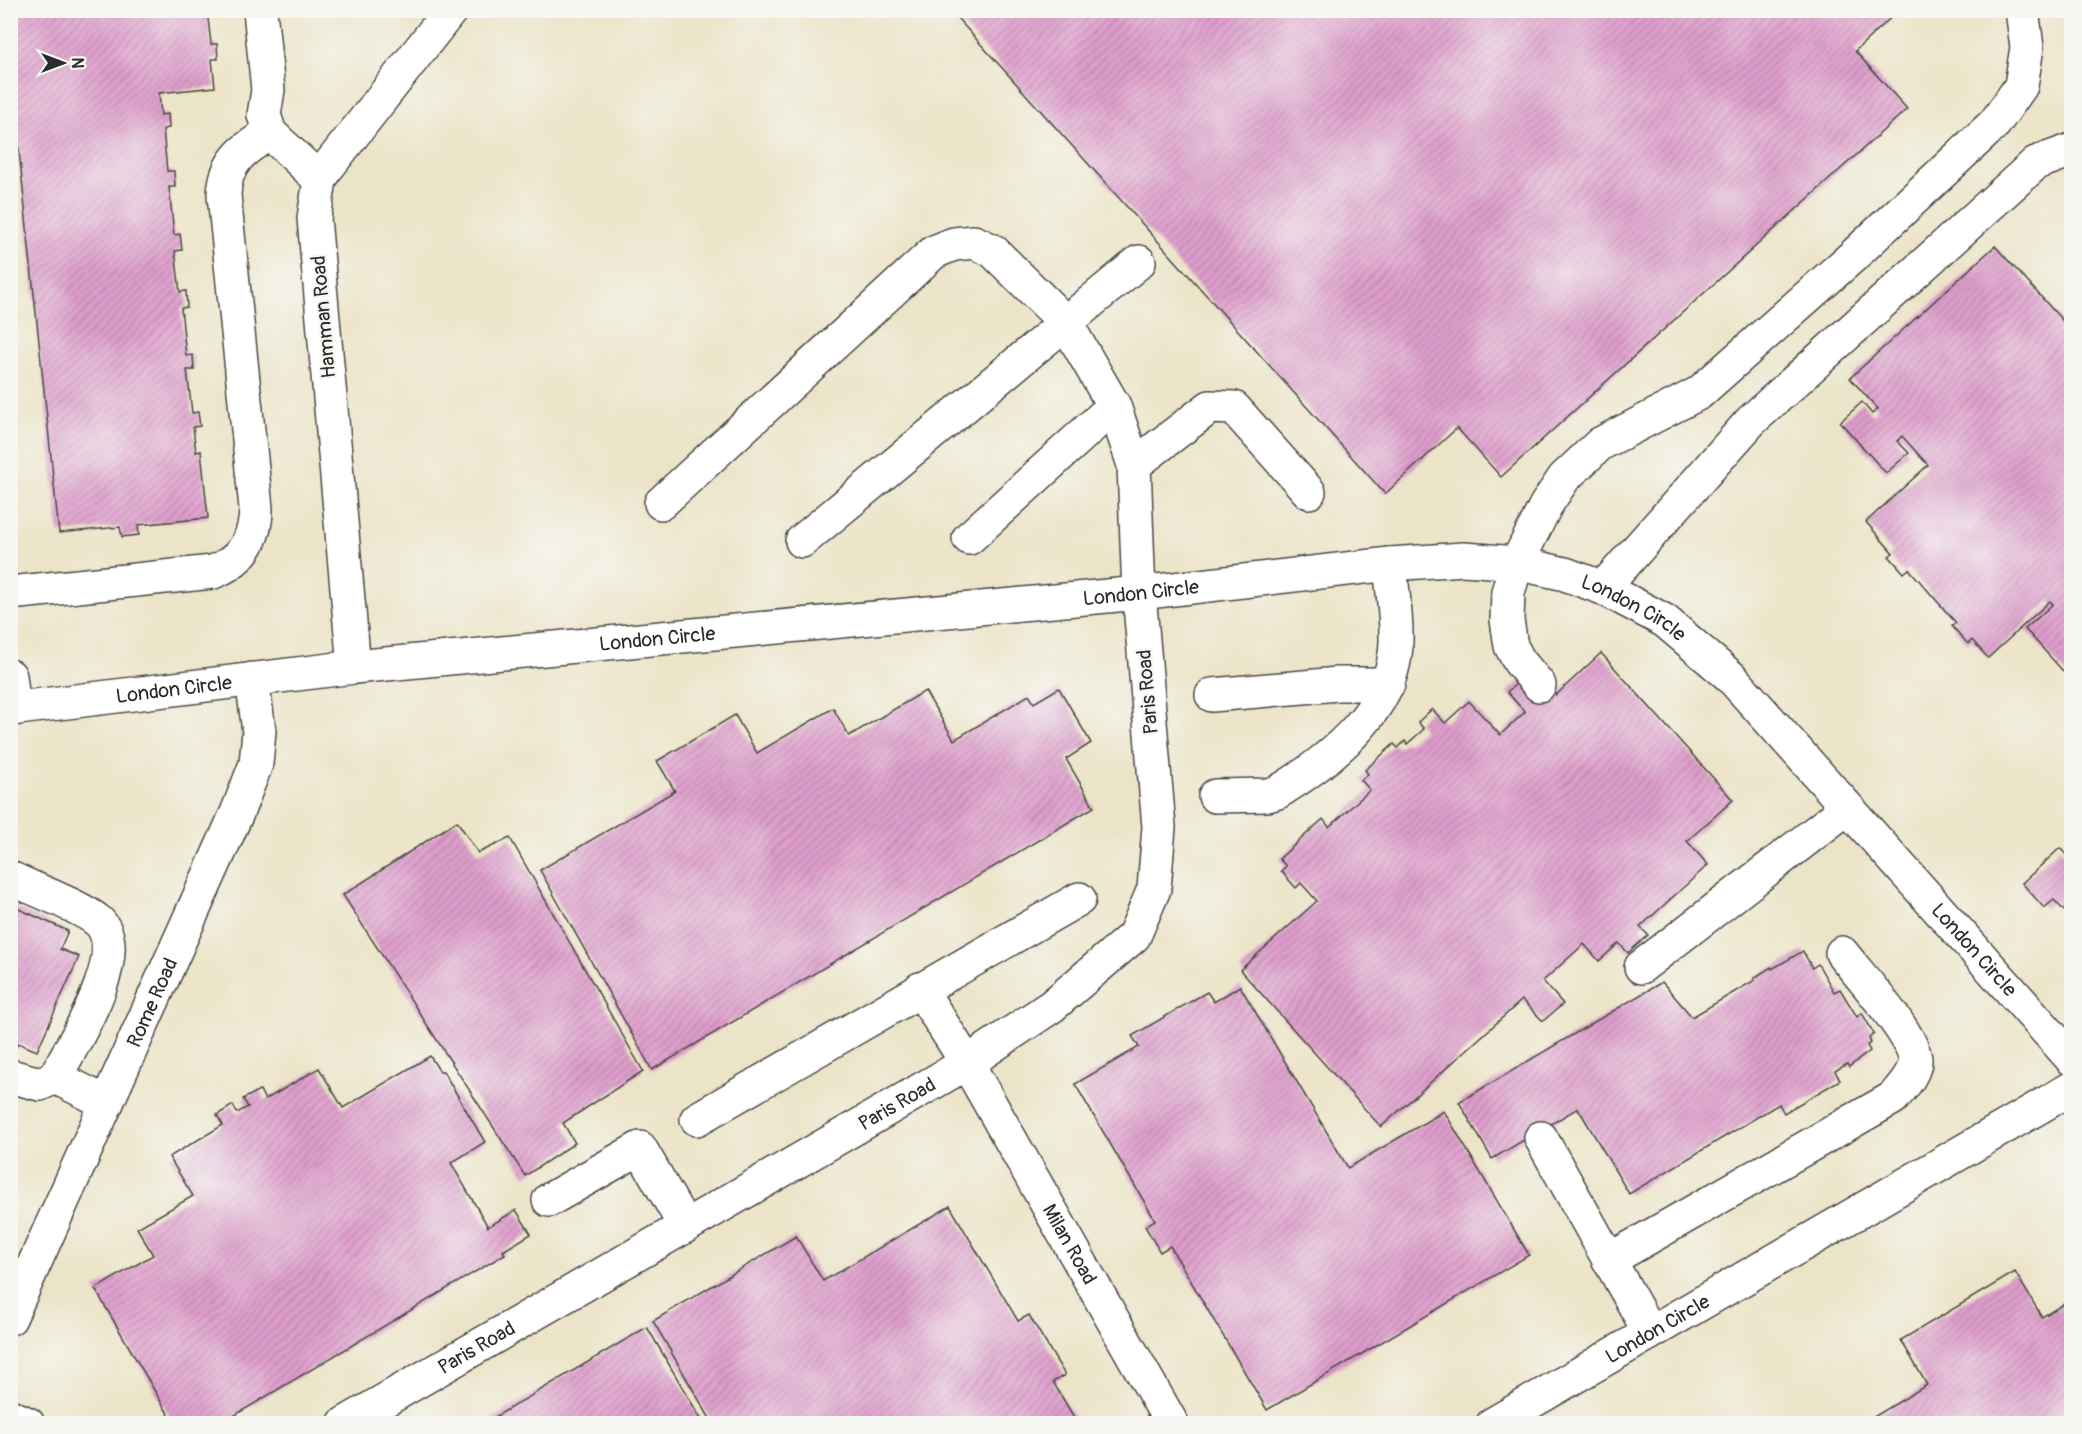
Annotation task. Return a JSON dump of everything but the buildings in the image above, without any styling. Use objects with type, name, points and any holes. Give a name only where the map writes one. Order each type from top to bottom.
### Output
[{"type":"street","points":[[260,10],[268,90],[264,115],[270,133],[320,180]]},
{"type":"street","name":"Hamman Road","points":[[354,668],[314,218],[320,180],[340,149],[451,10]]},
{"type":"street","points":[[1539,685],[1519,662],[1511,646],[1507,620],[1508,592],[1517,563],[1546,505],[1564,478],[1582,458],[1600,444],[1699,393],[1852,256],[1995,123],[2021,86],[2027,47],[2022,10]]},
{"type":"street","points":[[10,593],[213,572],[234,561],[251,540],[256,524],[256,508],[224,177],[233,162],[250,145],[270,133]]},
{"type":"street","points":[[1603,588],[1751,421],[2036,163],[2072,150]]},
{"type":"street","name":"Paris Road","points":[[344,1424],[967,1063],[1053,1006],[1134,936],[1154,889],[1159,827],[1139,593],[1134,465],[1114,406],[1066,323],[993,251],[974,242],[954,244],[934,252],[661,503]]},
{"type":"street","points":[[802,541],[1139,262]]},
{"type":"street","points":[[969,538],[1114,406]]},
{"type":"street","points":[[1134,465],[1210,407],[1234,408],[1309,492]]},
{"type":"street","name":"London Circle","points":[[12,709],[354,668],[1139,593],[1390,564],[1464,559],[1517,563],[1565,574],[1603,588],[1665,621],[1731,677],[2072,1059]]},
{"type":"street","points":[[1215,796],[1268,795],[1294,782],[1342,746],[1388,684],[1396,644],[1390,564]]},
{"type":"street","points":[[10,676],[12,709]]},
{"type":"street","name":"Rome Road","points":[[10,1318],[21,1265],[107,1103],[237,813],[256,764],[259,731],[252,679]]},
{"type":"street","points":[[1212,694],[1338,684],[1388,684]]},
{"type":"street","points":[[1641,967],[1847,808]]},
{"type":"street","points":[[10,878],[97,920],[108,938],[108,958],[98,993],[55,1077],[40,1084],[10,1076]]},
{"type":"street","points":[[697,1119],[1079,899]]},
{"type":"street","points":[[1609,1260],[1893,1098],[1910,1075],[1915,1060],[1910,1040],[1842,953]]},
{"type":"street","name":"Milan Road","points":[[920,989],[967,1063],[1172,1424]]},
{"type":"street","points":[[55,1077],[107,1103]]},
{"type":"street","name":"London Circle","points":[[1493,1424],[2072,1088]]},
{"type":"street","points":[[1541,1138],[1650,1333]]},
{"type":"street","points":[[549,1200],[640,1148],[685,1226]]},
{"type":"street","points":[[10,1416],[28,1424]]}]
